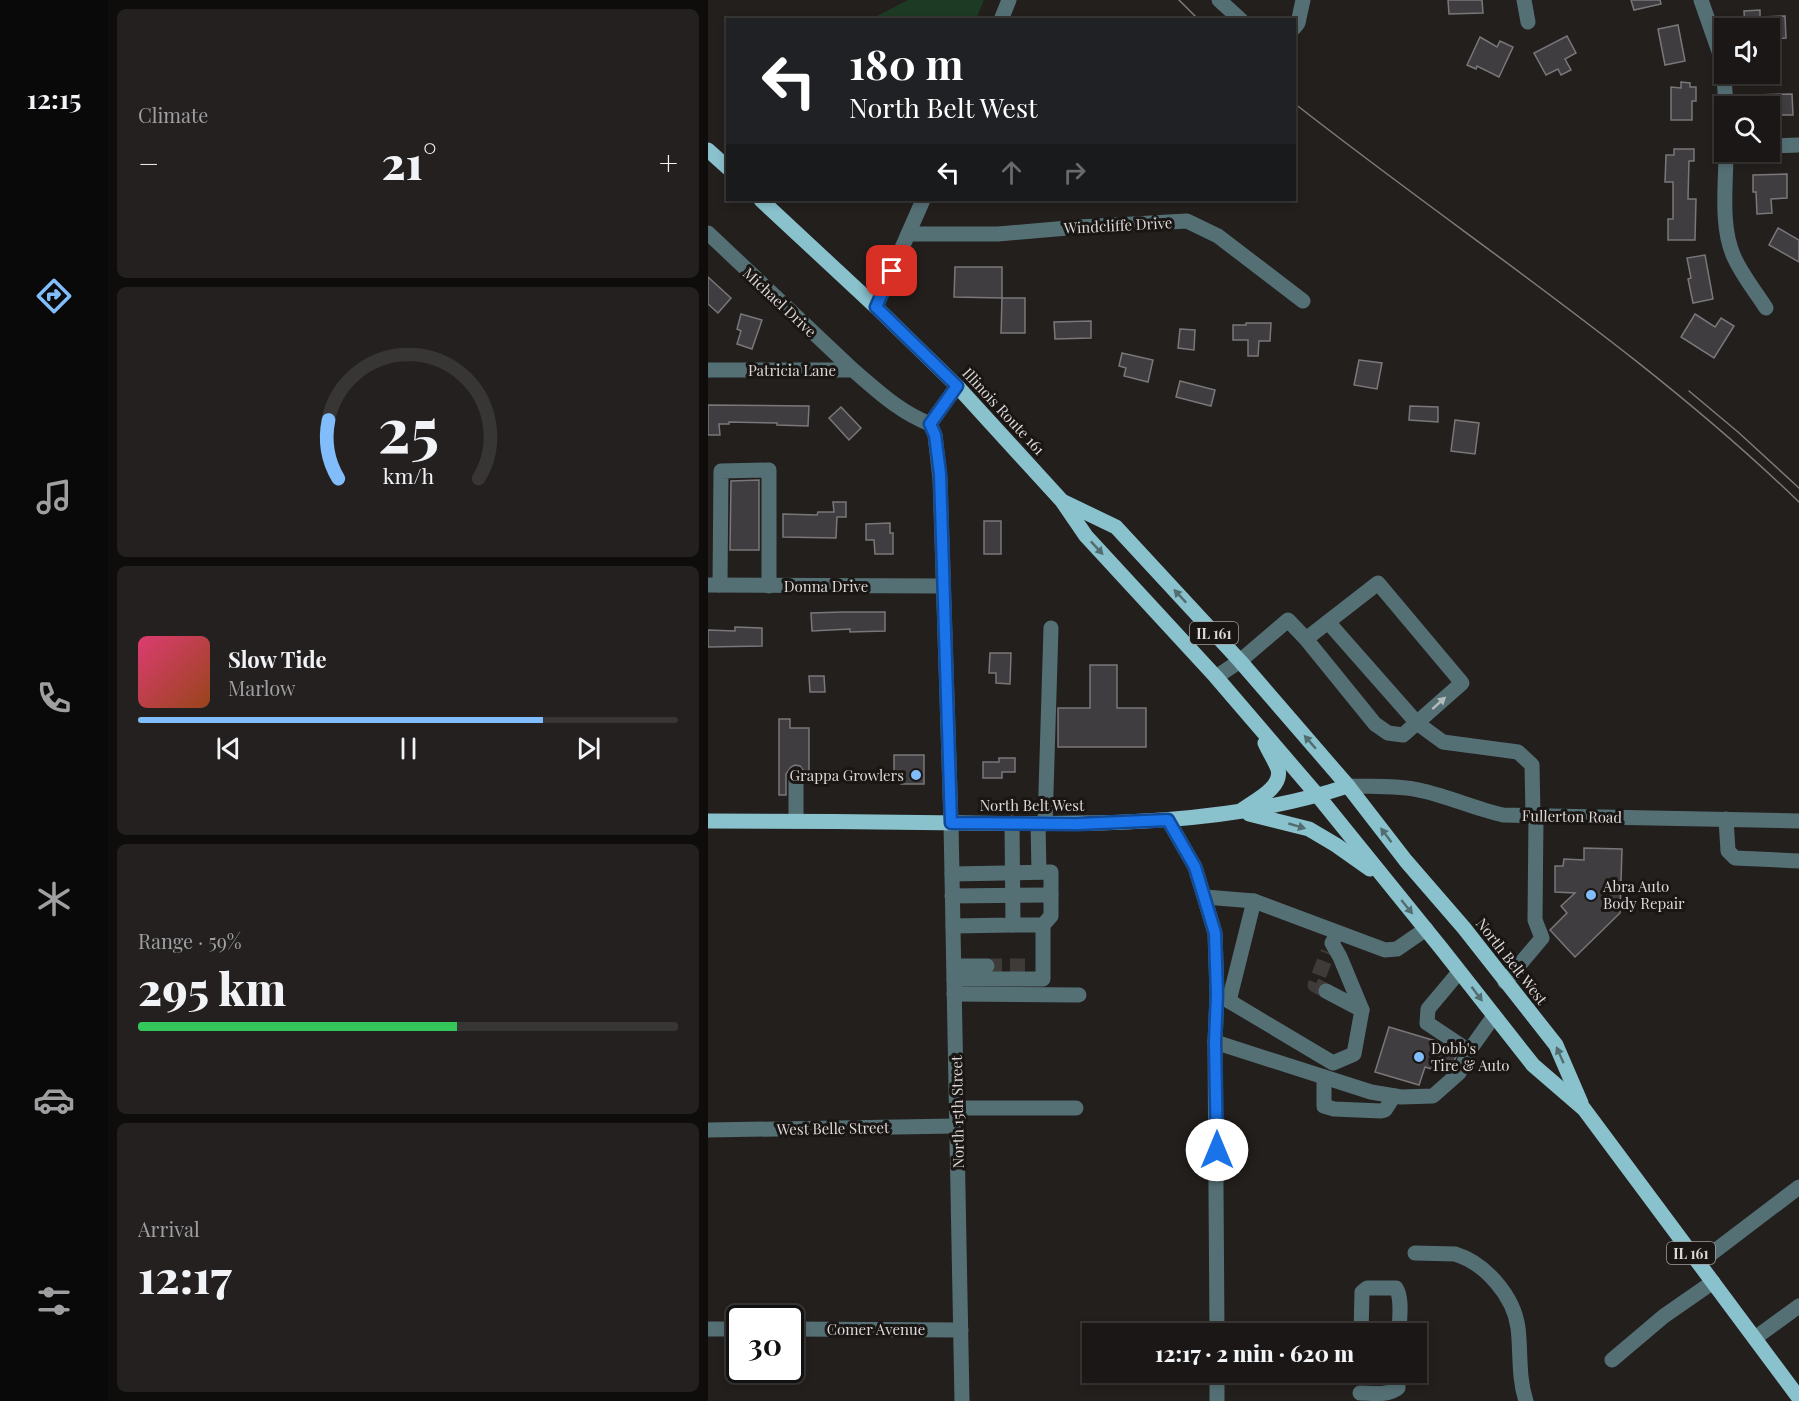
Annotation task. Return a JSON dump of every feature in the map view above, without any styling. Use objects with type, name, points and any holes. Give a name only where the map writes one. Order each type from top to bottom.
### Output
[{"type":"main road","points":[[708,150],[726,166]]},
{"type":"main road","name":"Illinois Route 161","points":[[762,201],[957,386],[1062,501],[1086,536],[1216,677],[1318,796]]},
{"type":"main road","name":"Illinois Route 161","points":[[1062,501],[1116,528],[1240,661],[1348,786]]},
{"type":"main road","points":[[1240,812],[1270,790],[1276,783],[1279,771],[1254,722]]},
{"type":"main road","name":"North Belt West","points":[[708,821],[1042,824],[1168,820],[1240,812],[1318,796],[1348,786],[1556,1045],[1584,1108],[1799,1398]]},
{"type":"main road","name":"North Belt West","points":[[1318,796],[1533,1065],[1584,1108]]},
{"type":"main road","points":[[1240,812],[1309,830],[1336,845],[1386,880]]},
{"type":"street","points":[[1002,18],[1010,0]]},
{"type":"street","points":[[1219,0],[1239,18]]},
{"type":"street","points":[[1296,26],[1303,0]]},
{"type":"street","points":[[1524,0],[1528,22]]},
{"type":"street","points":[[1701,0],[1724,63],[1726,96]]},
{"type":"street","points":[[1780,146],[1799,145]]},
{"type":"street","points":[[1726,162],[1726,213],[1733,255],[1741,272],[1766,308]]},
{"type":"street","points":[[876,307],[923,201]]},
{"type":"street","name":"Windcliffe Drive","points":[[908,234],[998,234],[1079,226],[1187,221],[1218,236],[1303,301]]},
{"type":"street","name":"Michael Drive","points":[[708,233],[853,370]]},
{"type":"street","name":"Patricia Lane","points":[[708,370],[853,370],[897,408],[930,424]]},
{"type":"street","points":[[930,424],[957,386]]},
{"type":"street","name":"North 15th Street","points":[[930,424],[935,435],[940,474],[951,823],[962,1401]]},
{"type":"street","points":[[714,585],[721,471],[769,470],[769,586]]},
{"type":"street","points":[[1216,677],[1240,661],[1288,620],[1375,724],[1388,733],[1403,735],[1462,682],[1378,583],[1306,639]]},
{"type":"street","name":"Donna Drive","points":[[714,585],[943,586]]},
{"type":"street","points":[[1328,622],[1417,723],[1443,742],[1518,752],[1532,765],[1535,920],[1542,938],[1505,982]]},
{"type":"street","points":[[1039,872],[1051,628]]},
{"type":"street","points":[[796,775],[796,821]]},
{"type":"street","name":"Fullerton Road","points":[[1348,786],[1398,787],[1423,791],[1480,810],[1503,815],[1799,821]]},
{"type":"street","points":[[1726,819],[1728,850],[1735,858],[1799,861]]},
{"type":"street","points":[[1168,820],[1195,867],[1205,897],[1215,933],[1223,998]]},
{"type":"street","points":[[1012,824],[1013,925]]},
{"type":"street","points":[[952,874],[1051,872],[1051,916],[1043,925],[1037,966],[1043,979],[954,980]]},
{"type":"street","points":[[952,897],[1051,895]]},
{"type":"street","points":[[1205,897],[1254,901],[1332,943],[1384,950],[1397,949],[1426,929]]},
{"type":"street","points":[[1217,1323],[1215,1042],[1223,998],[1254,901]]},
{"type":"street","points":[[953,926],[1043,925]]},
{"type":"street","points":[[1223,998],[1333,1063],[1354,1054],[1362,1010],[1332,943]]},
{"type":"street","points":[[954,980],[987,966]]},
{"type":"street","points":[[1459,972],[1428,1009],[1427,1023],[1469,1050]]},
{"type":"street","points":[[954,980],[1079,994]]},
{"type":"street","points":[[1326,991],[1362,1010]]},
{"type":"street","points":[[1215,1042],[1371,1092],[1401,1097],[1433,1096],[1459,1073],[1469,1050],[1494,1016]]},
{"type":"street","points":[[1324,1077],[1324,1106],[1334,1109],[1381,1111],[1394,1096]]},
{"type":"street","points":[[957,1108],[1076,1108]]},
{"type":"street","name":"West Belle Street","points":[[708,1130],[957,1126]]},
{"type":"street","points":[[1699,1263],[1799,1186]]},
{"type":"street","points":[[1415,1252],[1461,1256],[1474,1263],[1500,1287],[1515,1315],[1518,1327],[1521,1381],[1526,1401]]},
{"type":"street","points":[[1612,1360],[1664,1316],[1713,1282]]},
{"type":"street","points":[[1361,1323],[1362,1292],[1367,1288],[1395,1288],[1398,1292],[1399,1323]]},
{"type":"street","points":[[1755,1338],[1799,1306]]},
{"type":"street","points":[[708,1329],[726,1329]]},
{"type":"street","name":"Comer Avenue","points":[[804,1329],[961,1330]]},
{"type":"street","points":[[1217,1383],[1217,1401]]},
{"type":"street","points":[[1360,1397],[1394,1391],[1398,1388],[1398,1383]]},
{"type":"green space","points":[[908,0],[984,0],[976,18],[873,18]]},
{"type":"building","points":[[1448,0],[1482,0],[1483,13],[1449,14]]},
{"type":"building","points":[[1631,0],[1660,0],[1661,4],[1634,10]]},
{"type":"building","points":[[1760,10],[1760,17],[1785,16],[1786,38],[1780,38],[1780,18],[1744,18],[1744,11]]},
{"type":"building","points":[[1678,25],[1685,61],[1665,65],[1658,29]]},
{"type":"building","points":[[1567,36],[1576,53],[1565,59],[1571,70],[1561,75],[1558,69],[1546,75],[1534,53]]},
{"type":"building","points":[[1480,37],[1497,47],[1500,41],[1513,47],[1499,77],[1477,66],[1476,69],[1467,65]]},
{"type":"building","points":[[1681,82],[1690,83],[1690,87],[1696,87],[1696,101],[1692,101],[1692,120],[1671,120],[1671,87],[1681,88]]},
{"type":"building","points":[[1792,94],[1793,115],[1780,115],[1780,96],[1753,95]]},
{"type":"building","points":[[1674,149],[1694,149],[1694,161],[1689,161],[1688,199],[1696,199],[1695,240],[1668,240],[1668,219],[1673,219],[1673,182],[1665,182],[1666,155],[1674,155]]},
{"type":"building","points":[[1787,174],[1787,198],[1771,199],[1772,213],[1757,214],[1753,175]]},
{"type":"building","points":[[1778,228],[1799,240],[1799,262],[1769,245]]},
{"type":"building","points":[[1705,255],[1713,299],[1693,303],[1687,258]]},
{"type":"building","points":[[955,267],[1002,267],[1002,298],[954,297]]},
{"type":"building","points":[[708,277],[731,298],[718,313],[708,304]]},
{"type":"building","points":[[1002,298],[1025,298],[1025,333],[1001,333]]},
{"type":"building","points":[[741,314],[762,320],[752,349],[737,344],[741,331],[737,329]]},
{"type":"building","points":[[1695,314],[1715,327],[1721,318],[1734,326],[1714,358],[1681,337]]},
{"type":"building","points":[[1091,321],[1091,338],[1055,339],[1054,322]]},
{"type":"building","points":[[1246,323],[1271,323],[1270,341],[1259,341],[1258,356],[1248,356],[1248,340],[1233,340],[1233,325],[1246,325]]},
{"type":"building","points":[[1180,329],[1195,330],[1194,350],[1178,348]]},
{"type":"building","points":[[1122,353],[1153,360],[1148,382],[1124,376],[1126,368],[1119,366]]},
{"type":"building","points":[[1359,360],[1382,363],[1377,389],[1354,385]]},
{"type":"building","points":[[1180,381],[1215,390],[1211,406],[1176,397]]},
{"type":"building","points":[[708,405],[809,406],[808,426],[729,422],[729,424],[719,424],[720,435],[708,435]]},
{"type":"building","points":[[1410,406],[1438,407],[1438,422],[1409,420]]},
{"type":"building","points":[[841,407],[861,428],[849,440],[829,418]]},
{"type":"building","points":[[1455,420],[1479,423],[1475,454],[1451,451]]},
{"type":"building","points":[[759,480],[759,550],[730,550],[731,481]]},
{"type":"building","points":[[833,502],[846,502],[846,517],[837,517],[836,538],[783,537],[783,514],[817,515],[818,512],[834,512]]},
{"type":"building","points":[[984,521],[1001,521],[1001,554],[984,554]]},
{"type":"building","points":[[890,523],[890,533],[893,533],[893,554],[875,554],[874,540],[866,540],[866,524]]},
{"type":"building","points":[[885,612],[885,631],[850,632],[850,629],[812,631],[811,613]]},
{"type":"building","points":[[735,627],[762,628],[762,646],[708,647],[708,630],[735,631]]},
{"type":"building","points":[[990,653],[1011,653],[1010,684],[996,683],[996,673],[989,673]]},
{"type":"building","points":[[1090,665],[1117,665],[1117,708],[1146,708],[1146,747],[1058,747],[1058,708],[1090,708]]},
{"type":"building","points":[[809,676],[824,676],[825,692],[810,692]]},
{"type":"building","points":[[779,719],[790,719],[790,728],[809,728],[809,773],[805,773],[800,766],[791,767],[786,774],[786,795],[779,795]]},
{"type":"building","points":[[894,755],[924,755],[924,784],[901,784],[901,774],[894,774]]},
{"type":"building","points":[[999,758],[1015,758],[1015,772],[1002,772],[1002,778],[983,778],[983,762],[999,762]]},
{"type":"building","points":[[1584,848],[1622,849],[1620,913],[1575,957],[1550,930],[1567,913],[1561,906],[1575,893],[1555,892],[1555,866],[1563,866],[1564,859],[1584,860]]},
{"type":"building","name":"Dobb's Tire & Auto","points":[[1389,1027],[1439,1042],[1457,1055],[1451,1067],[1444,1073],[1425,1067],[1419,1085],[1375,1072]]},
{"type":"tunnel","points":[[1326,991],[1315,985],[1328,952]]},
{"type":"tunnel","points":[[987,966],[1032,966]]},
{"type":"tram line","points":[[1179,0],[1197,18]]},
{"type":"tram line","points":[[1296,105],[1616,345],[1740,448],[1799,502]]},
{"type":"tram line","points":[[1689,391],[1799,488]]},
{"type":"place","name":"Grappa Growlers","points":[[916,775]]},
{"type":"place","name":"Abra Auto Body Repair","points":[[1591,895]]},
{"type":"place","name":"Dobb's Tire & Auto","points":[[1419,1057]]},
{"type":"route","points":[[892,271],[876,307],[957,386],[930,424],[935,435],[940,474],[951,823],[1077,824],[1168,820],[1195,867],[1215,933],[1217,1150]]}]
